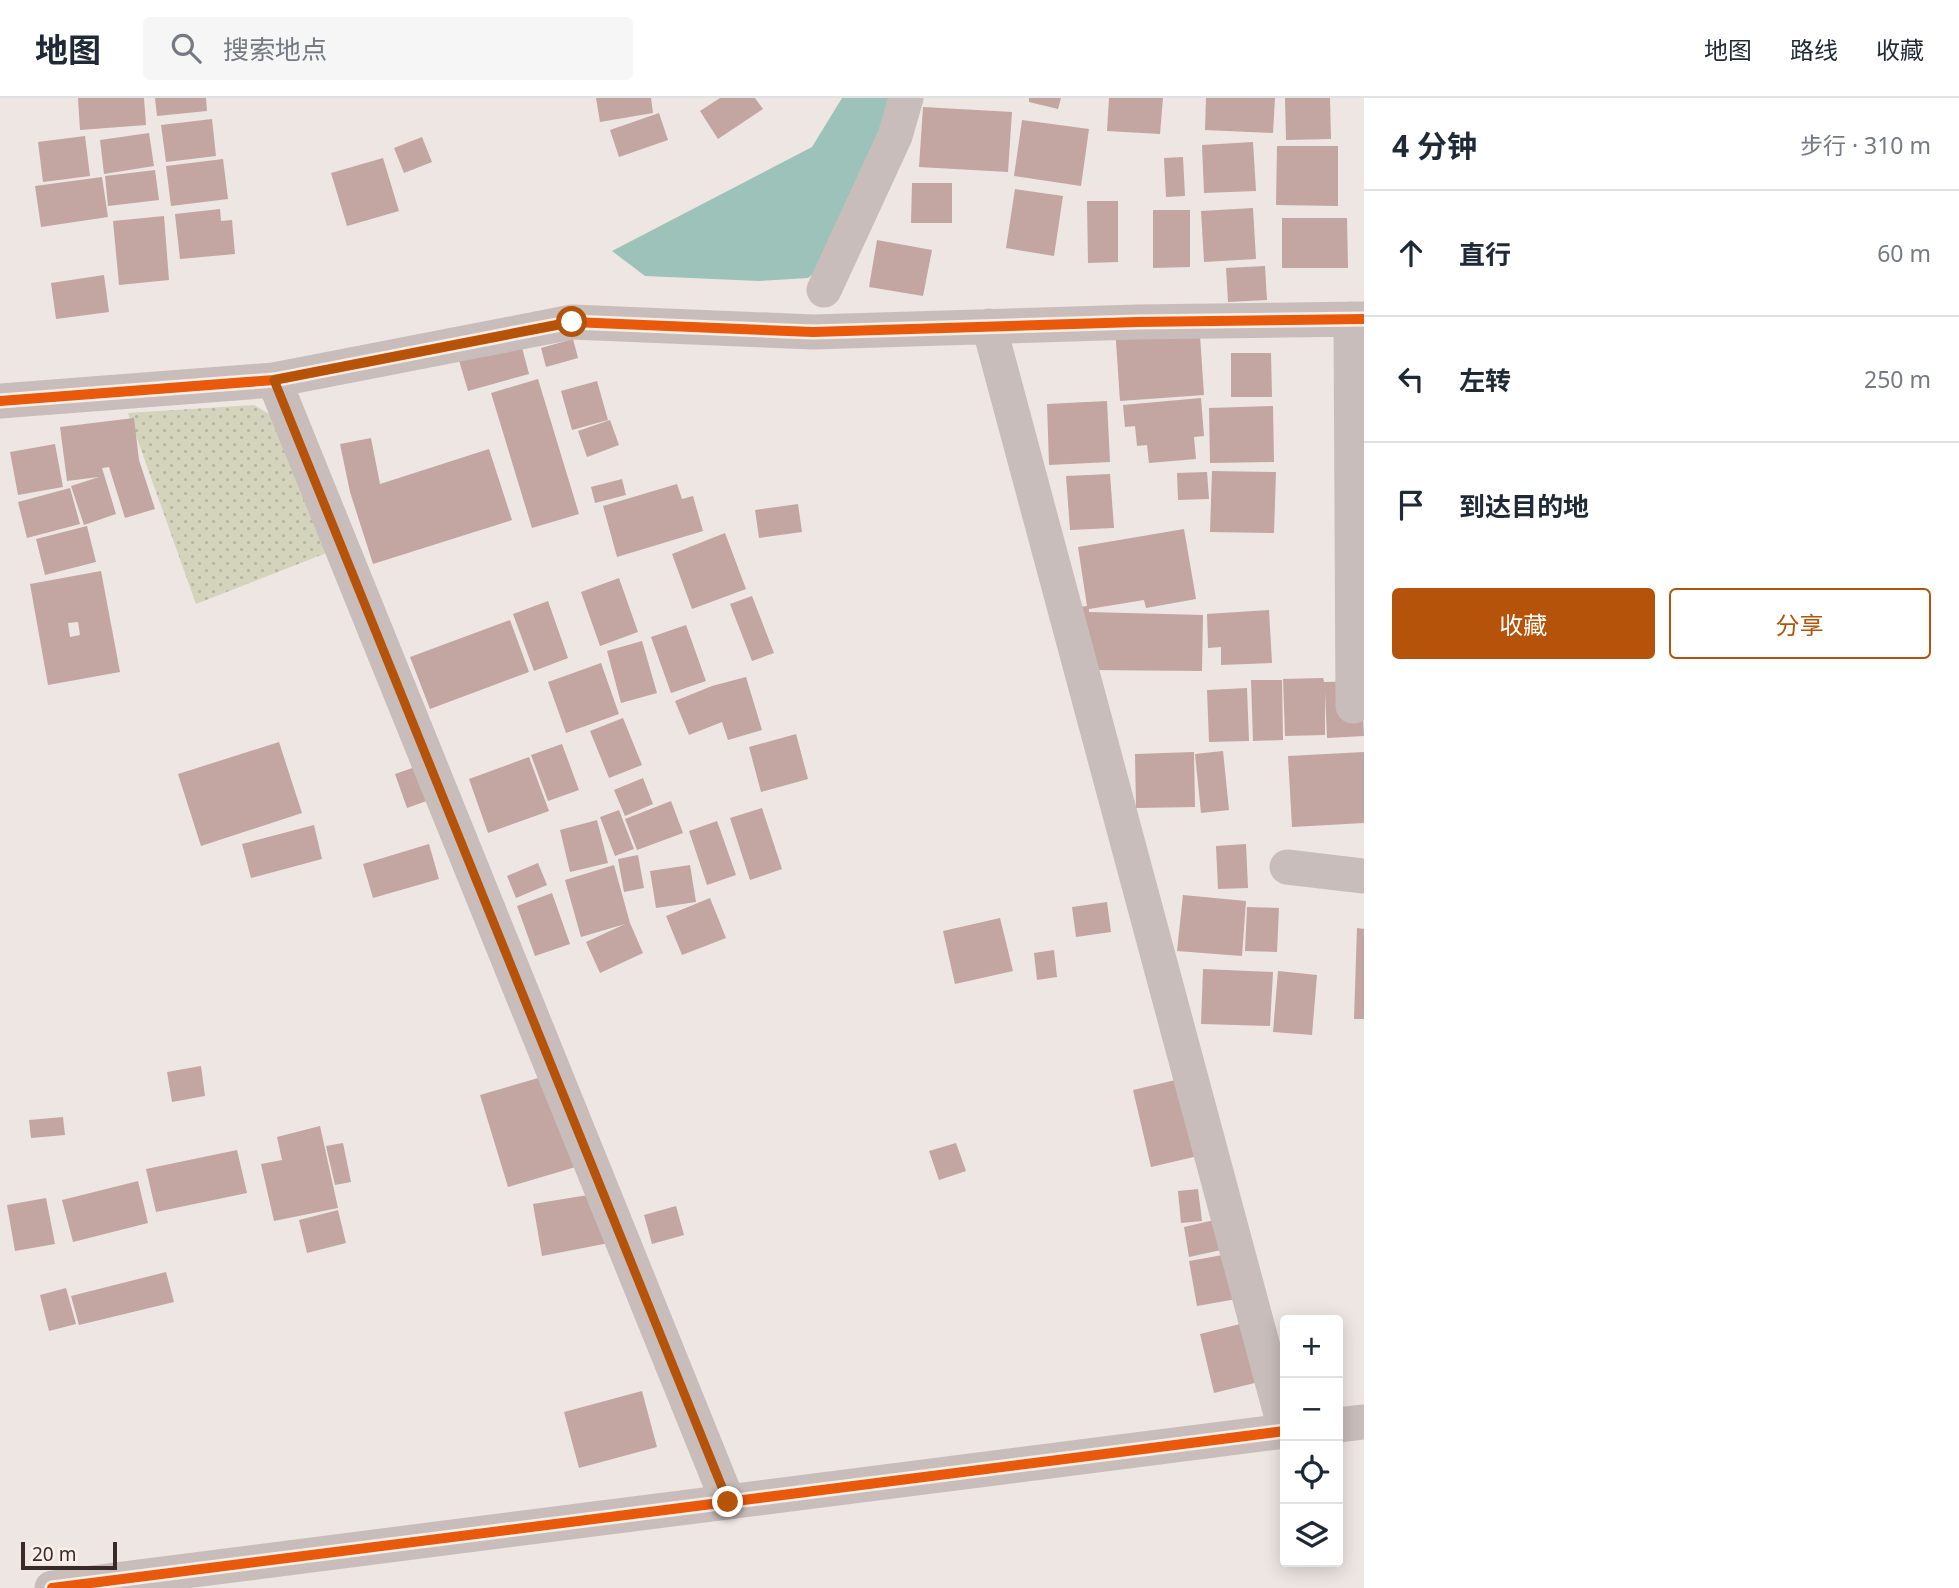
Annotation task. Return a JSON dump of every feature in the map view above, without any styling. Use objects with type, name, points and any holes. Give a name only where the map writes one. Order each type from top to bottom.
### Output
[{"type":"street","points":[[824,290],[895,136],[906,98]]},
{"type":"street","points":[[0,401],[274,380],[572,322],[813,332],[1137,322],[1357,319],[1353,706]]},
{"type":"street","points":[[989,326],[1280,1411]]},
{"type":"street","points":[[274,380],[728,1502]]},
{"type":"street","points":[[1287,867],[1364,876]]},
{"type":"street","points":[[1343,1424],[1364,1422]]},
{"type":"street","points":[[52,1588],[1280,1431]]},
{"type":"green space","points":[[254,405],[279,420],[329,552],[196,604],[128,413]]},
{"type":"water","points":[[842,98],[891,98],[832,258],[808,278],[759,281],[645,276],[612,251],[812,147]]},
{"type":"building","points":[[78,98],[144,98],[146,125],[80,130]]},
{"type":"building","points":[[155,98],[206,98],[207,111],[157,116]]},
{"type":"building","points":[[596,98],[651,98],[653,113],[600,122]]},
{"type":"building","points":[[720,98],[755,98],[763,109],[718,139],[700,111]]},
{"type":"building","points":[[1029,98],[1061,98],[1058,109],[1029,102]]},
{"type":"building","points":[[1109,98],[1163,98],[1160,134],[1107,131]]},
{"type":"building","points":[[1206,98],[1275,98],[1273,133],[1205,130]]},
{"type":"building","points":[[1285,98],[1330,98],[1331,139],[1286,140]]},
{"type":"building","points":[[923,107],[1012,112],[1008,172],[919,167]]},
{"type":"building","points":[[659,113],[668,140],[619,157],[610,130]]},
{"type":"building","points":[[212,119],[216,156],[166,162],[161,125]]},
{"type":"building","points":[[1022,120],[1089,129],[1081,186],[1014,176]]},
{"type":"building","points":[[149,133],[154,166],[104,174],[100,140]]},
{"type":"building","points":[[85,136],[90,176],[43,182],[38,142]]},
{"type":"building","points":[[422,137],[432,162],[404,173],[394,148]]},
{"type":"building","points":[[1253,142],[1256,191],[1204,193],[1202,145]]},
{"type":"building","points":[[1277,146],[1338,146],[1338,206],[1276,205]]},
{"type":"building","points":[[1183,157],[1185,196],[1166,197],[1164,158]]},
{"type":"building","points":[[383,158],[399,211],[347,226],[331,173]]},
{"type":"building","points":[[223,159],[228,199],[171,206],[166,166]]},
{"type":"building","points":[[155,170],[159,200],[108,206],[105,176]]},
{"type":"building","points":[[102,177],[108,217],[41,227],[35,186]]},
{"type":"building","points":[[912,183],[952,183],[952,223],[911,223]]},
{"type":"building","points":[[1015,189],[1063,196],[1054,256],[1006,248]]},
{"type":"building","points":[[1087,201],[1118,201],[1118,262],[1088,263]]},
{"type":"building","points":[[1253,208],[1256,259],[1204,262],[1201,211]]},
{"type":"building","points":[[220,209],[221,221],[232,220],[235,254],[180,259],[175,214]]},
{"type":"building","points":[[1153,210],[1190,210],[1190,267],[1153,268]]},
{"type":"building","points":[[164,216],[169,280],[119,285],[113,221]]},
{"type":"building","points":[[1282,218],[1347,218],[1348,268],[1282,268]]},
{"type":"building","points":[[877,240],[932,250],[923,296],[869,287]]},
{"type":"building","points":[[1265,266],[1267,300],[1228,302],[1226,268]]},
{"type":"building","points":[[104,275],[109,312],[56,319],[51,283]]},
{"type":"building","points":[[1199,321],[1204,395],[1120,401],[1115,327]]},
{"type":"building","points":[[573,339],[578,358],[546,367],[541,348]]},
{"type":"building","points":[[520,340],[529,374],[468,391],[458,357]]},
{"type":"building","points":[[1231,353],[1271,353],[1272,397],[1231,397]]},
{"type":"building","points":[[538,379],[579,514],[532,528],[491,393]]},
{"type":"building","points":[[597,381],[608,420],[572,430],[561,391]]},
{"type":"building","points":[[1201,398],[1204,436],[1194,437],[1196,459],[1149,463],[1147,445],[1137,446],[1135,426],[1125,427],[1123,405]]},
{"type":"building","points":[[1107,401],[1110,462],[1049,465],[1047,404]]},
{"type":"building","points":[[1273,406],[1274,462],[1210,463],[1209,408]]},
{"type":"building","points":[[134,418],[139,460],[155,509],[125,518],[109,467],[102,468],[116,514],[84,525],[71,486],[99,477],[67,481],[60,427]]},
{"type":"building","points":[[610,420],[619,445],[587,457],[578,431]]},
{"type":"building","points":[[371,438],[380,484],[489,449],[512,520],[373,564],[350,492],[340,444]]},
{"type":"building","points":[[55,444],[63,487],[18,495],[10,452]]},
{"type":"building","points":[[1212,471],[1276,472],[1274,533],[1210,532]]},
{"type":"building","points":[[1207,472],[1209,499],[1178,500],[1177,473]]},
{"type":"building","points":[[1110,474],[1114,528],[1070,530],[1066,476]]},
{"type":"building","points":[[622,479],[626,495],[595,503],[591,487]]},
{"type":"building","points":[[677,484],[682,499],[693,496],[703,531],[617,557],[603,506]]},
{"type":"building","points":[[70,488],[80,524],[27,538],[18,502]]},
{"type":"building","points":[[798,504],[802,532],[759,538],[755,510]]},
{"type":"building","points":[[87,526],[96,562],[45,575],[36,539]]},
{"type":"building","points":[[1184,529],[1196,599],[1146,608],[1144,600],[1089,609],[1089,612],[1203,615],[1202,671],[1089,670],[1071,608],[1087,606],[1078,547]]},
{"type":"building","points":[[725,533],[746,589],[692,609],[672,554]]},
{"type":"building","points":[[101,571],[120,672],[48,685],[30,584]],"holes":[[[78,622],[80,635],[70,637],[68,623]]]},
{"type":"building","points":[[619,578],[638,632],[600,646],[581,592]]},
{"type":"building","points":[[752,596],[774,653],[752,661],[730,604]]},
{"type":"building","points":[[548,601],[568,658],[534,671],[513,614]]},
{"type":"building","points":[[1269,610],[1272,663],[1221,665],[1221,647],[1208,648],[1207,614]]},
{"type":"building","points":[[510,620],[529,672],[430,709],[410,657]]},
{"type":"building","points":[[686,625],[706,681],[671,693],[651,637]]},
{"type":"building","points":[[642,641],[657,693],[621,703],[607,651]]},
{"type":"building","points":[[601,663],[619,714],[566,733],[548,682]]},
{"type":"building","points":[[746,677],[762,730],[728,740],[722,722],[689,735],[675,701],[712,686]]},
{"type":"building","points":[[1323,678],[1324,682],[1361,681],[1364,736],[1327,738],[1325,692],[1325,735],[1285,736],[1283,679]]},
{"type":"building","points":[[1251,680],[1282,680],[1283,740],[1253,741]]},
{"type":"building","points":[[1247,688],[1249,741],[1209,742],[1207,690]]},
{"type":"building","points":[[623,718],[642,765],[609,778],[590,731]]},
{"type":"building","points":[[796,734],[808,779],[761,792],[749,747]]},
{"type":"building","points":[[279,742],[302,813],[201,846],[178,774]]},
{"type":"building","points":[[562,744],[579,790],[548,801],[531,755]]},
{"type":"building","points":[[1223,751],[1229,810],[1201,813],[1195,754]]},
{"type":"building","points":[[1194,752],[1195,807],[1136,808],[1135,754]]},
{"type":"building","points":[[1364,752],[1364,823],[1292,827],[1288,756]]},
{"type":"building","points":[[529,757],[549,811],[488,833],[469,779]]},
{"type":"building","points":[[424,764],[435,798],[407,808],[395,774]]},
{"type":"building","points":[[643,778],[653,804],[625,816],[614,790]]},
{"type":"building","points":[[671,801],[683,833],[637,850],[625,819]]},
{"type":"building","points":[[762,808],[782,869],[750,880],[730,818]]},
{"type":"building","points":[[619,810],[634,849],[615,856],[600,817]]},
{"type":"building","points":[[597,820],[608,863],[570,872],[560,830]]},
{"type":"building","points":[[717,821],[736,875],[707,885],[689,831]]},
{"type":"building","points":[[314,825],[322,859],[251,878],[242,844]]},
{"type":"building","points":[[429,844],[439,879],[373,898],[363,864]]},
{"type":"building","points":[[1246,844],[1248,888],[1218,889],[1216,846]]},
{"type":"building","points":[[638,855],[644,888],[624,892],[618,859]]},
{"type":"building","points":[[538,863],[547,885],[516,898],[507,876]]},
{"type":"building","points":[[614,865],[630,923],[643,953],[600,973],[586,942],[625,924],[581,937],[565,880]]},
{"type":"building","points":[[690,865],[696,902],[656,908],[650,871]]},
{"type":"building","points":[[552,893],[570,944],[535,956],[517,906]]},
{"type":"building","points":[[1183,895],[1246,901],[1242,956],[1177,951]]},
{"type":"building","points":[[710,898],[726,938],[682,955],[666,916]]},
{"type":"building","points":[[1107,902],[1111,932],[1076,937],[1072,907]]},
{"type":"building","points":[[1247,907],[1279,908],[1277,952],[1245,951]]},
{"type":"building","points":[[1000,918],[1013,971],[955,984],[943,931]]},
{"type":"building","points":[[1357,928],[1364,929],[1364,1019],[1354,1019]]},
{"type":"building","points":[[1054,950],[1057,977],[1037,980],[1034,953]]},
{"type":"building","points":[[1203,969],[1273,972],[1270,1026],[1201,1024]]},
{"type":"building","points":[[1278,971],[1317,975],[1312,1035],[1273,1032]]},
{"type":"building","points":[[201,1066],[205,1096],[172,1102],[167,1072]]},
{"type":"building","points":[[552,1074],[579,1166],[508,1187],[480,1095]]},
{"type":"building","points":[[1197,1075],[1215,1152],[1151,1167],[1133,1090]]},
{"type":"building","points":[[63,1117],[65,1135],[31,1138],[29,1120]]},
{"type":"building","points":[[320,1126],[338,1208],[274,1221],[261,1164],[282,1160],[277,1137]]},
{"type":"building","points":[[343,1143],[351,1182],[335,1185],[326,1146]]},
{"type":"building","points":[[956,1143],[966,1171],[939,1180],[929,1151]]},
{"type":"building","points":[[237,1150],[247,1193],[156,1212],[146,1169]]},
{"type":"building","points":[[138,1181],[148,1223],[73,1242],[62,1200]]},
{"type":"building","points":[[1198,1189],[1202,1221],[1181,1223],[1178,1191]]},
{"type":"building","points":[[588,1195],[619,1241],[542,1256],[533,1204]]},
{"type":"building","points":[[46,1198],[55,1244],[15,1251],[7,1205]]},
{"type":"building","points":[[676,1206],[684,1235],[652,1244],[644,1215]]},
{"type":"building","points":[[338,1210],[346,1243],[307,1253],[299,1220]]},
{"type":"building","points":[[1227,1217],[1235,1247],[1189,1257],[1184,1227]]},
{"type":"building","points":[[1234,1253],[1242,1298],[1197,1306],[1189,1261]]},
{"type":"building","points":[[166,1272],[174,1302],[79,1325],[71,1296]]},
{"type":"building","points":[[66,1288],[76,1324],[49,1331],[40,1295]]},
{"type":"building","points":[[1260,1319],[1275,1378],[1214,1393],[1200,1334]]},
{"type":"building","points":[[642,1391],[657,1447],[579,1468],[564,1412]]},
{"type":"cycle path","points":[[0,401],[274,380],[572,322],[813,332],[1137,322],[1364,319]]},
{"type":"cycle path","points":[[52,1588],[1280,1432]]},
{"type":"route","points":[[572,322],[274,380],[728,1502]]}]
